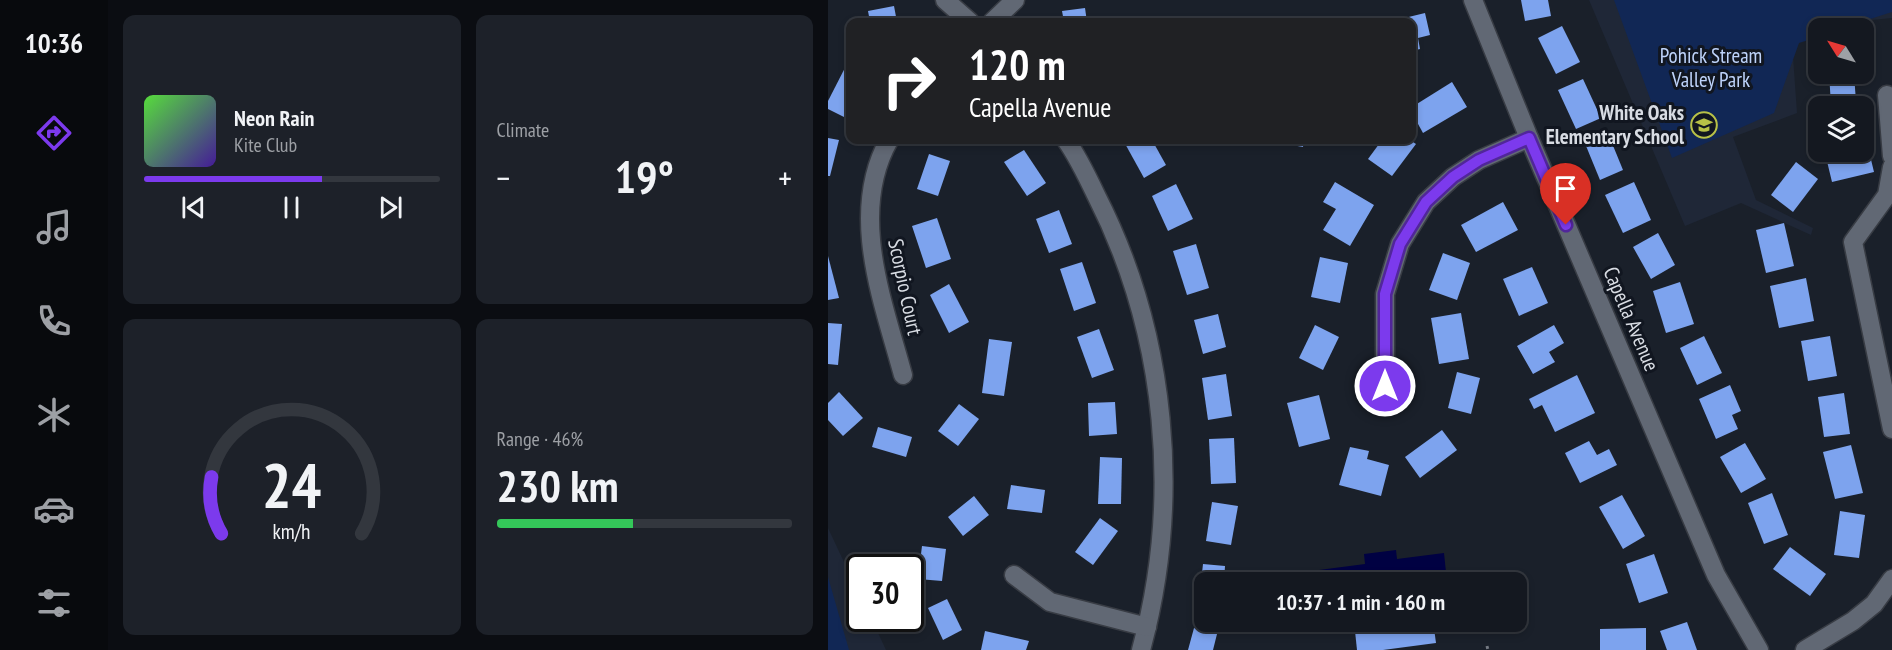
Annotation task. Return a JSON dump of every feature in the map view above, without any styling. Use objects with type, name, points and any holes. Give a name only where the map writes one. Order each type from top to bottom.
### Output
[{"type":"street","points":[[945,0],[965,18]]},
{"type":"street","points":[[996,18],[1015,0]]},
{"type":"street","name":"Capella Avenue","points":[[1473,0],[1529,138],[1716,575],[1759,650]]},
{"type":"street","points":[[1887,95],[1892,156]]},
{"type":"street","points":[[1385,386],[1385,294],[1400,244],[1426,202],[1453,177],[1479,160],[1529,138]]},
{"type":"street","name":"Scorpio Court","points":[[888,144],[874,180],[869,216],[875,273],[903,375]]},
{"type":"street","points":[[1069,144],[1113,229],[1141,309],[1158,392],[1164,471],[1159,557],[1141,650]]},
{"type":"street","points":[[1892,168],[1887,195],[1853,242],[1892,429]]},
{"type":"street","points":[[1014,575],[1050,602],[1147,627]]},
{"type":"street","points":[[1805,650],[1853,621],[1874,604],[1892,579]]},
{"type":"shaded area","name":"Pohick Stream Valley Park","points":[[1589,0],[1892,0],[1892,18],[1808,18],[1808,26],[1791,28],[1797,113],[1733,137],[1756,200],[1813,228],[1811,235],[1741,203],[1685,226]]},
{"type":"shaded area","points":[[828,528],[846,566],[846,632],[878,632],[886,650],[828,650]]},
{"type":"shaded area","points":[[1396,550],[1397,559],[1444,553],[1446,572],[1319,572],[1319,570],[1365,564],[1364,554]]},
{"type":"green space","name":"Pohick Stream Valley Park","points":[[1614,0],[1892,0],[1892,12],[1873,18],[1808,18],[1808,40],[1799,43],[1774,113],[1672,158]]},
{"type":"green space","points":[[828,577],[849,650],[828,650]]},
{"type":"building","points":[[1521,0],[1548,0],[1551,16],[1525,21]]},
{"type":"building","points":[[894,6],[896,18],[869,18],[868,11]]},
{"type":"building","points":[[1085,8],[1086,18],[1063,18],[1062,11]]},
{"type":"building","points":[[1425,13],[1430,35],[1418,38],[1420,49],[1416,50],[1416,18],[1404,18]]},
{"type":"building","points":[[1562,26],[1580,62],[1556,74],[1538,38]]},
{"type":"building","points":[[846,66],[846,118],[828,109],[828,101]]},
{"type":"building","points":[[1583,79],[1601,118],[1576,129],[1558,90]]},
{"type":"building","points":[[1452,82],[1467,107],[1423,133],[1416,120],[1416,104]]},
{"type":"building","points":[[1830,84],[1855,84],[1856,96],[1830,96]]},
{"type":"building","points":[[1607,131],[1623,170],[1600,180],[1584,141]]},
{"type":"building","points":[[828,138],[839,140],[830,176],[828,176]]},
{"type":"building","points":[[1125,144],[1154,144],[1166,165],[1144,178]]},
{"type":"building","points":[[1286,144],[1303,144],[1303,147]]},
{"type":"building","points":[[1379,144],[1416,144],[1392,176],[1368,159]]},
{"type":"building","points":[[1024,150],[1046,183],[1027,196],[1004,162]]},
{"type":"building","points":[[929,154],[950,161],[938,196],[917,189]]},
{"type":"building","points":[[1796,162],[1818,179],[1793,212],[1771,195]]},
{"type":"building","points":[[1827,162],[1872,162],[1874,172],[1832,182]]},
{"type":"building","points":[[1335,182],[1374,205],[1350,246],[1323,230],[1336,209],[1323,202]]},
{"type":"building","points":[[1634,182],[1651,220],[1623,233],[1605,195]]},
{"type":"building","points":[[1176,184],[1193,219],[1168,231],[1152,196]]},
{"type":"building","points":[[1503,202],[1518,230],[1476,252],[1461,225]]},
{"type":"building","points":[[1059,210],[1072,244],[1049,253],[1036,219]]},
{"type":"building","points":[[937,218],[951,259],[926,268],[912,226]]},
{"type":"building","points":[[1784,223],[1794,266],[1766,273],[1756,230]]},
{"type":"building","points":[[1658,233],[1675,265],[1651,279],[1633,247]]},
{"type":"building","points":[[1196,244],[1209,288],[1187,295],[1173,251]]},
{"type":"building","points":[[1443,253],[1470,263],[1457,300],[1429,290]]},
{"type":"building","points":[[828,256],[839,298],[828,300]]},
{"type":"building","points":[[1320,257],[1348,263],[1340,303],[1311,297]]},
{"type":"building","points":[[1082,262],[1096,303],[1074,311],[1060,269]]},
{"type":"building","points":[[1532,267],[1548,303],[1519,316],[1503,279]]},
{"type":"building","points":[[1806,278],[1814,321],[1779,328],[1770,286]]},
{"type":"building","points":[[1680,282],[1694,324],[1666,333],[1653,291]]},
{"type":"building","points":[[949,284],[969,322],[949,333],[930,295]]},
{"type":"building","points":[[1461,313],[1469,359],[1439,364],[1431,318]]},
{"type":"building","points":[[1218,314],[1226,347],[1203,354],[1194,320]]},
{"type":"building","points":[[828,323],[842,324],[838,365],[828,364]]},
{"type":"building","points":[[1315,325],[1339,337],[1323,370],[1299,358]]},
{"type":"building","points":[[1554,325],[1564,343],[1549,352],[1555,362],[1533,374],[1517,346]]},
{"type":"building","points":[[1099,329],[1114,370],[1092,378],[1077,337]]},
{"type":"building","points":[[1704,336],[1722,373],[1697,385],[1680,348]]},
{"type":"building","points":[[1830,336],[1837,376],[1808,381],[1801,341]]},
{"type":"building","points":[[989,339],[1012,342],[1004,396],[982,393]]},
{"type":"building","points":[[1457,372],[1480,378],[1471,414],[1448,408]]},
{"type":"building","points":[[1226,374],[1232,416],[1208,420],[1202,378]]},
{"type":"building","points":[[1577,375],[1595,413],[1555,432],[1542,405],[1534,409],[1529,399]]},
{"type":"building","points":[[1730,385],[1741,411],[1732,415],[1738,429],[1716,439],[1699,399]]},
{"type":"building","points":[[839,392],[863,418],[843,436],[828,420],[828,403]]},
{"type":"building","points":[[1844,393],[1850,434],[1824,437],[1818,397]]},
{"type":"building","points":[[1319,395],[1330,439],[1299,447],[1287,403]]},
{"type":"building","points":[[1115,402],[1117,434],[1089,436],[1088,403]]},
{"type":"building","points":[[959,404],[979,419],[958,446],[938,431]]},
{"type":"building","points":[[878,427],[912,437],[906,457],[872,447]]},
{"type":"building","points":[[1442,430],[1457,450],[1420,478],[1405,457]]},
{"type":"building","points":[[1234,438],[1236,483],[1211,484],[1209,439]]},
{"type":"building","points":[[1589,441],[1597,455],[1609,449],[1617,465],[1580,483],[1565,453]]},
{"type":"building","points":[[1745,443],[1766,479],[1741,493],[1720,457]]},
{"type":"building","points":[[1851,445],[1863,493],[1835,499],[1823,452]]},
{"type":"building","points":[[1350,447],[1369,451],[1367,459],[1389,465],[1381,496],[1339,485]]},
{"type":"building","points":[[1100,457],[1122,458],[1121,504],[1098,504]]},
{"type":"building","points":[[1011,485],[1045,490],[1042,513],[1007,509]]},
{"type":"building","points":[[1772,493],[1788,535],[1764,544],[1748,503]]},
{"type":"building","points":[[1622,495],[1645,536],[1623,549],[1599,507]]},
{"type":"building","points":[[974,496],[989,515],[963,536],[948,517]]},
{"type":"building","points":[[1212,502],[1238,506],[1231,545],[1206,541]]},
{"type":"building","points":[[1840,511],[1865,515],[1859,558],[1834,555]]},
{"type":"building","points":[[1100,518],[1118,531],[1093,565],[1075,552]]},
{"type":"building","points":[[922,546],[946,549],[942,581],[924,580],[924,554],[921,554]]},
{"type":"building","points":[[1790,547],[1826,574],[1810,596],[1773,569]]},
{"type":"building","points":[[1654,554],[1668,593],[1639,603],[1626,564]]},
{"type":"building","points":[[1203,564],[1225,566],[1225,572],[1202,572]]},
{"type":"building","points":[[947,599],[962,630],[943,640],[928,608]]},
{"type":"building","points":[[1687,622],[1697,650],[1667,650],[1660,631]]},
{"type":"building","points":[[1194,628],[1194,632],[1217,634],[1213,650],[1188,650]]},
{"type":"building","points":[[1646,628],[1646,650],[1600,650],[1600,629]]},
{"type":"building","points":[[985,631],[1029,641],[1026,650],[981,650]]},
{"type":"building","points":[[1355,632],[1434,632],[1436,643],[1383,650],[1357,650]]},
{"type":"place","name":"White Oaks Elementary School","points":[[1704,125]]},
{"type":"route","points":[[1385,386],[1385,294],[1400,244],[1426,202],[1453,177],[1479,160],[1529,138],[1566,225]]}]
